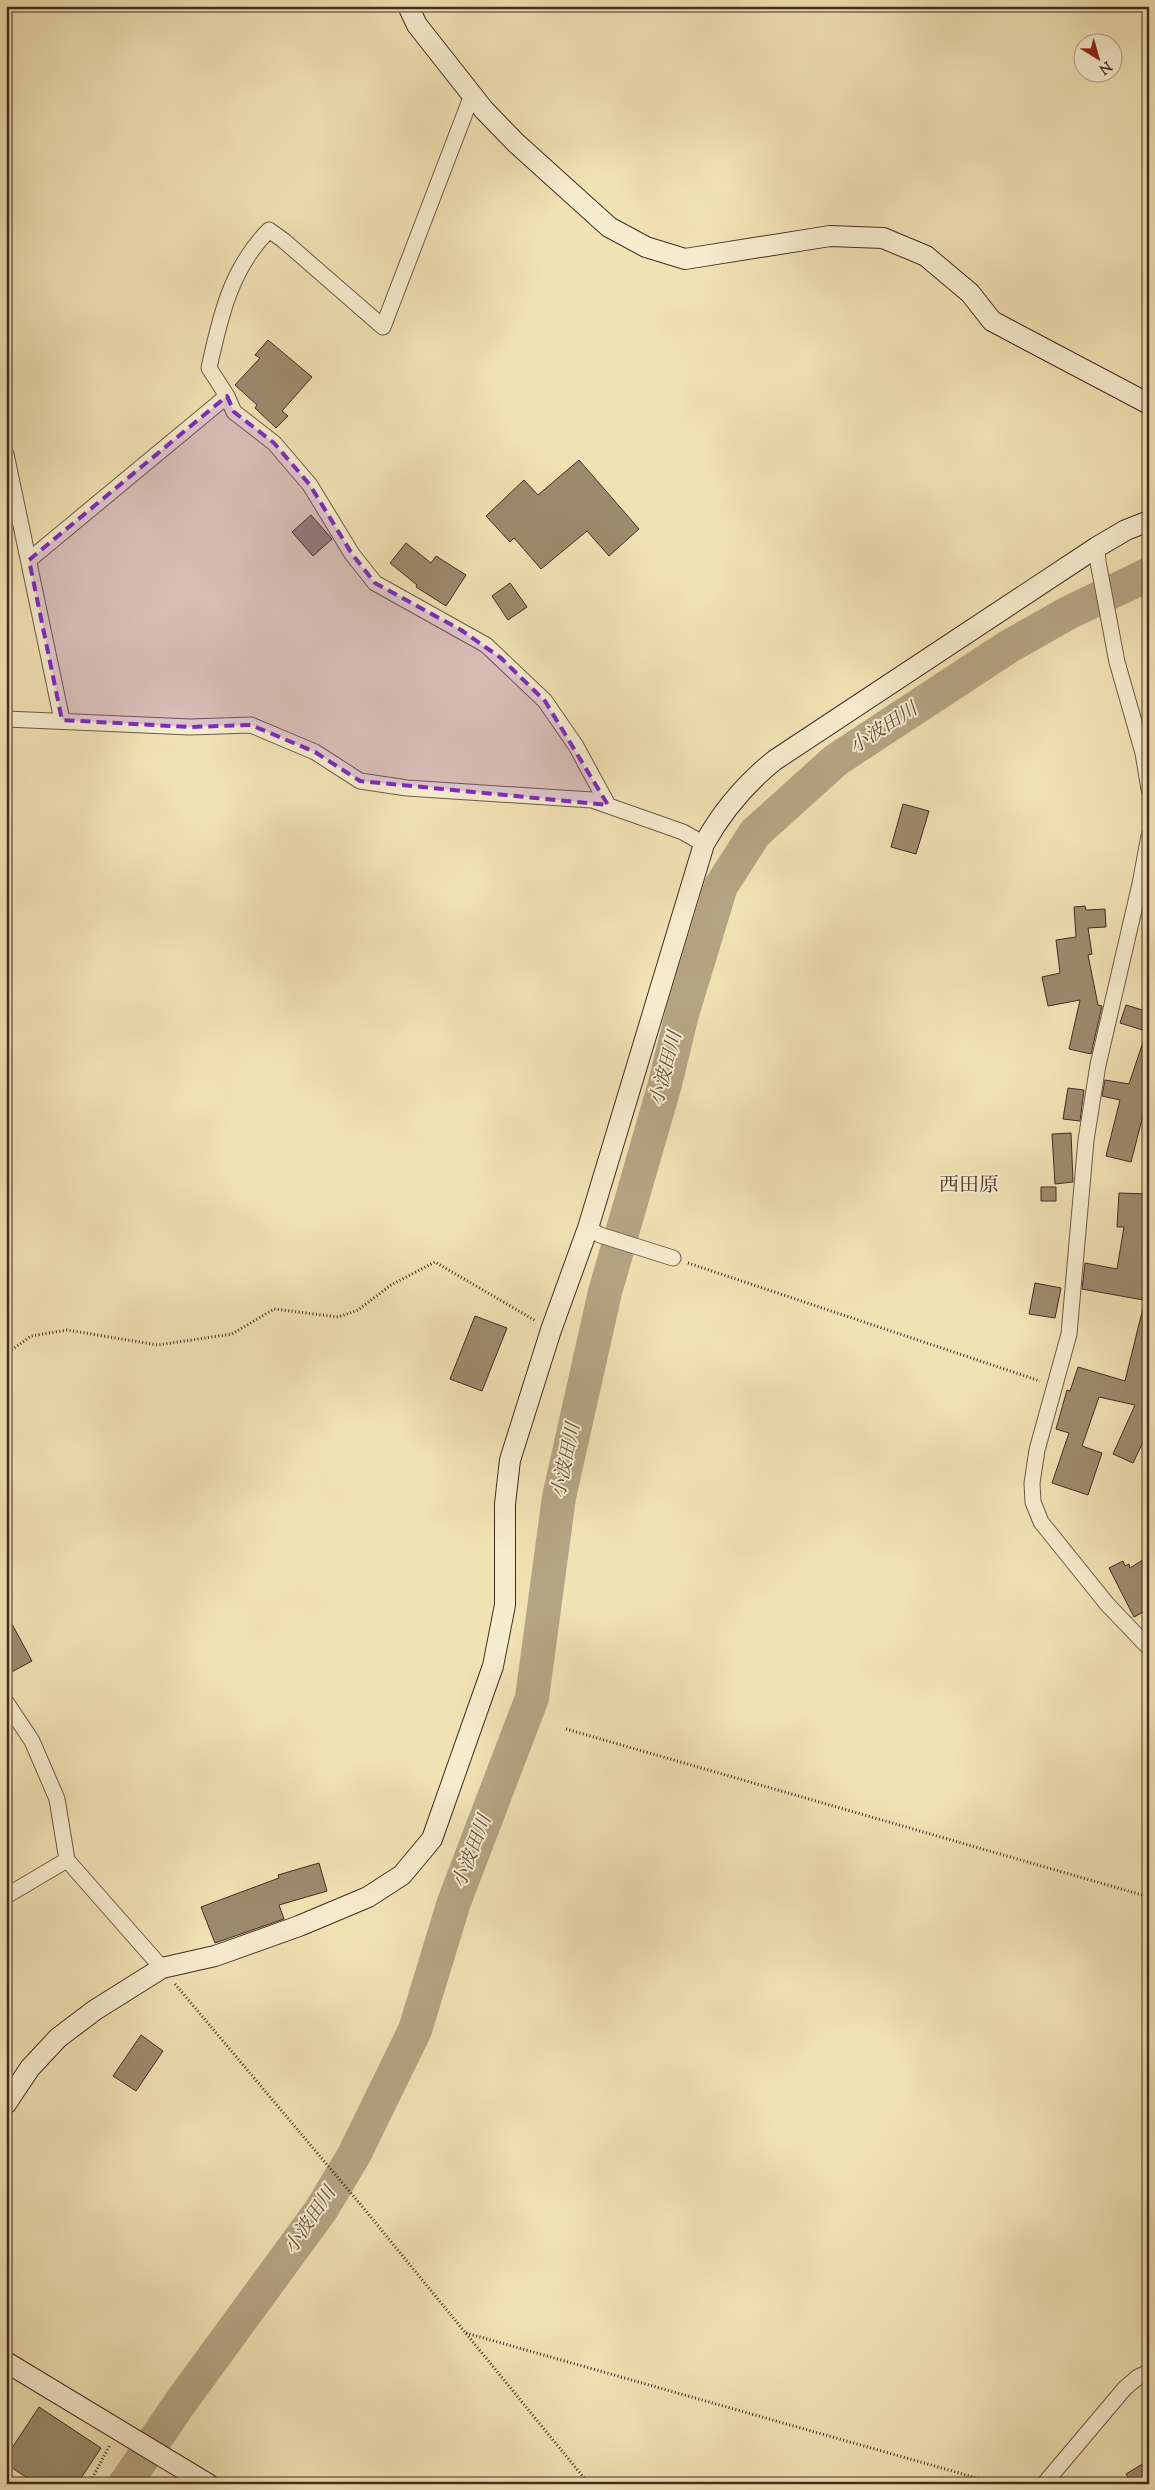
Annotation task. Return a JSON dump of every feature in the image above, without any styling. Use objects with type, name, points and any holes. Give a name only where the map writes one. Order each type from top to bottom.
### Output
[{"type":"street","points":[[408,6],[417,25],[472,95],[516,143],[609,227],[646,247],[685,259],[830,236],[883,238],[926,256],[970,293],[992,321],[1149,404]]},
{"type":"street","points":[[472,95],[383,327],[269,230],[244,260],[223,308],[209,368],[234,412],[274,443],[310,485],[352,554],[375,583],[486,645],[534,689],[571,739],[608,804]]},
{"type":"street","points":[[29,560],[226,396]]},
{"type":"street","points":[[6,454],[62,720]]},
{"type":"street","points":[[6,2104],[30,2068],[58,2038],[95,2010],[162,1968],[224,1953],[299,1926],[368,1896],[402,1875],[432,1839],[493,1666],[505,1605],[505,1504],[510,1460],[551,1330],[594,1232],[704,844],[721,815],[739,793],[775,760],[1098,555],[1126,530],[1149,521]]},
{"type":"street","points":[[1098,555],[1125,695],[1143,754],[1149,789]]},
{"type":"street","points":[[6,719],[190,727],[251,724],[315,752],[360,781],[407,788],[592,800],[608,804],[683,832],[704,844]]},
{"type":"street","points":[[1149,836],[1140,884],[1098,1065],[1086,1140],[1069,1334],[1034,1466],[1033,1502],[1047,1529],[1107,1604],[1149,1648]]},
{"type":"street","points":[[594,1232],[673,1258]]},
{"type":"street","points":[[6,1702],[32,1741],[57,1799],[67,1860],[162,1968]]},
{"type":"street","points":[[6,1896],[67,1860]]},
{"type":"street","points":[[6,2362],[208,2484]]},
{"type":"street","points":[[1044,2484],[1125,2388],[1138,2377],[1149,2372]]},
{"type":"path","points":[[673,1258],[1055,1386]]},
{"type":"path","points":[[6,1354],[31,1336],[67,1330],[158,1345],[232,1334],[274,1310],[338,1316],[358,1310],[391,1285],[435,1262],[551,1330]]},
{"type":"path","points":[[566,1729],[1149,1897]]},
{"type":"path","points":[[162,1968],[361,2205],[589,2484]]},
{"type":"path","points":[[465,2333],[998,2484]]},
{"type":"path","points":[[89,2484],[121,2432]]},
{"type":"highlighted area","points":[[227,396],[234,412],[274,443],[310,485],[352,554],[375,583],[461,630],[501,658],[545,701],[608,805],[360,781],[315,752],[251,725],[190,727],[62,720],[29,560]]},
{"type":"building","points":[[268,340],[312,377],[282,411],[288,416],[276,428],[255,408],[257,405],[235,385],[260,358],[255,355]]},
{"type":"building","points":[[579,460],[639,529],[609,556],[587,531],[541,569],[514,538],[510,542],[486,516],[524,480],[538,495]]},
{"type":"building","points":[[311,515],[332,539],[313,556],[292,532]]},
{"type":"building","points":[[406,543],[431,563],[436,556],[466,575],[446,606],[416,587],[417,585],[390,563]]},
{"type":"building","points":[[510,583],[527,607],[508,620],[492,596]]},
{"type":"building","points":[[903,804],[929,811],[916,854],[891,847]]},
{"type":"building","points":[[1085,906],[1086,910],[1105,909],[1106,927],[1088,928],[1092,954],[1088,955],[1098,1005],[1102,1006],[1091,1054],[1069,1049],[1080,1000],[1048,1006],[1042,977],[1060,973],[1056,940],[1076,937],[1074,907]]},
{"type":"building","points":[[1126,1005],[1149,1012],[1149,1032],[1120,1023]]},
{"type":"building","points":[[1146,1033],[1149,1034],[1149,1105],[1146,1104],[1131,1162],[1106,1156],[1120,1100],[1102,1096],[1105,1080],[1129,1084]]},
{"type":"building","points":[[1068,1088],[1084,1090],[1080,1121],[1063,1119]]},
{"type":"building","points":[[1071,1133],[1073,1182],[1055,1184],[1052,1134]]},
{"type":"building","points":[[1041,1187],[1056,1187],[1056,1201],[1041,1201]]},
{"type":"building","points":[[1119,1193],[1149,1194],[1149,1245],[1144,1275],[1149,1276],[1149,1301],[1082,1289],[1085,1263],[1117,1269],[1124,1227],[1117,1227]]},
{"type":"building","points":[[1035,1283],[1061,1288],[1055,1318],[1029,1314]]},
{"type":"building","points":[[1143,1308],[1149,1309],[1149,1408],[1146,1416],[1149,1417],[1149,1439],[1145,1438],[1133,1463],[1113,1454],[1135,1405],[1099,1397],[1082,1446],[1102,1453],[1088,1495],[1052,1483],[1069,1433],[1056,1429],[1067,1390],[1070,1391],[1078,1367],[1125,1381]]},
{"type":"building","points":[[475,1316],[507,1328],[482,1391],[450,1379]]},
{"type":"building","points":[[1149,1556],[1149,1609],[1134,1617],[1109,1568],[1123,1561],[1125,1566],[1129,1564],[1130,1568]]},
{"type":"building","points":[[6,1613],[32,1661],[6,1675]]},
{"type":"building","points":[[319,1863],[327,1891],[279,1905],[284,1919],[215,1943],[201,1907],[279,1878],[278,1875]]},
{"type":"building","points":[[141,2035],[163,2051],[136,2091],[113,2076]]},
{"type":"building","points":[[39,2407],[101,2448],[77,2484],[37,2484],[6,2464],[6,2457]]},
{"type":"building","points":[[1149,2460],[1149,2484],[1132,2484],[1126,2474]]},
{"type":"waterway","name":"小波田川","points":[[125,2484],[180,2403],[321,2210],[354,2155],[415,2030],[454,1902],[532,1698],[559,1497],[605,1292],[665,1084],[682,1014],[721,886],[755,833],[836,760],[1008,647],[1068,613],[1149,574]]},
{"type":"district","name":"西田原","points":[[969,1186]]}]
